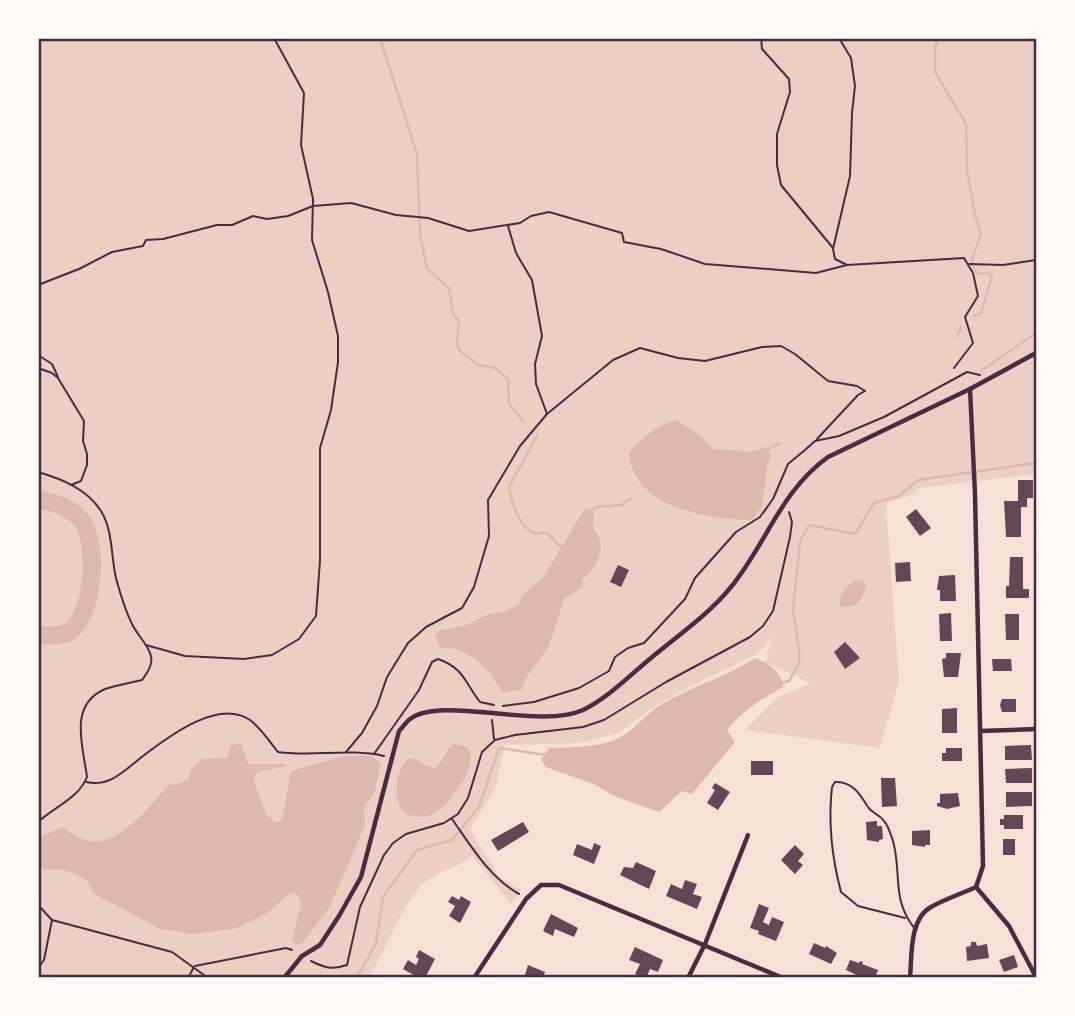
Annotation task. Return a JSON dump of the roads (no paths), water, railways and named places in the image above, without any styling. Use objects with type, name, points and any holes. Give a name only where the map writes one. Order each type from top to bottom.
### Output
[{"type":"street","points":[[284,978],[302,956],[320,944],[340,916],[361,877],[399,731],[411,718],[432,711],[558,717],[582,710],[611,693],[716,605],[740,576],[782,506],[808,471],[855,443],[970,389],[1037,353]]},
{"type":"street","points":[[910,978],[918,920],[928,908],[976,887],[983,866],[975,494],[970,389]]},
{"type":"street","points":[[980,730],[1037,729]]},
{"type":"street","points":[[688,978],[705,944],[748,835]]},
{"type":"street","points":[[474,978],[526,899],[541,885],[559,884],[783,978]]},
{"type":"street","points":[[976,887],[1009,926],[1037,977]]},
{"type":"lane","points":[[905,918],[858,906],[841,892],[832,848],[830,821],[832,787],[835,782],[850,785],[861,794],[870,810],[884,821],[893,841],[899,901],[905,918],[915,930]]},
{"type":"waterway","points":[[380,38],[417,154],[420,234],[427,269],[449,288],[453,314],[459,321],[459,350],[478,365],[495,368],[508,379],[509,404],[523,421]]},
{"type":"waterway","points":[[939,38],[935,48],[935,72],[966,124],[967,170],[981,234],[972,259],[974,269],[978,274],[988,273],[992,276],[981,313],[974,316]]},
{"type":"waterway","points":[[957,337],[961,327]]},
{"type":"waterway","points":[[981,371],[1036,333]]},
{"type":"waterway","points":[[537,436],[509,487],[510,493],[525,527],[535,533],[547,533],[561,547]]},
{"type":"waterway","points":[[767,450],[780,443]]},
{"type":"waterway","points":[[782,683],[789,681],[799,664],[793,611],[800,541],[809,525],[855,534],[874,503],[899,496],[918,480],[1036,463]]},
{"type":"waterway","points":[[38,499],[62,506],[81,520],[87,531],[92,561],[89,594],[78,622],[63,634],[38,635]]},
{"type":"waterway","points":[[589,513],[595,507],[621,505],[630,499]]},
{"type":"waterway","points":[[357,978],[376,943],[383,897],[417,850],[452,840],[479,807],[499,748],[546,755]]}]
